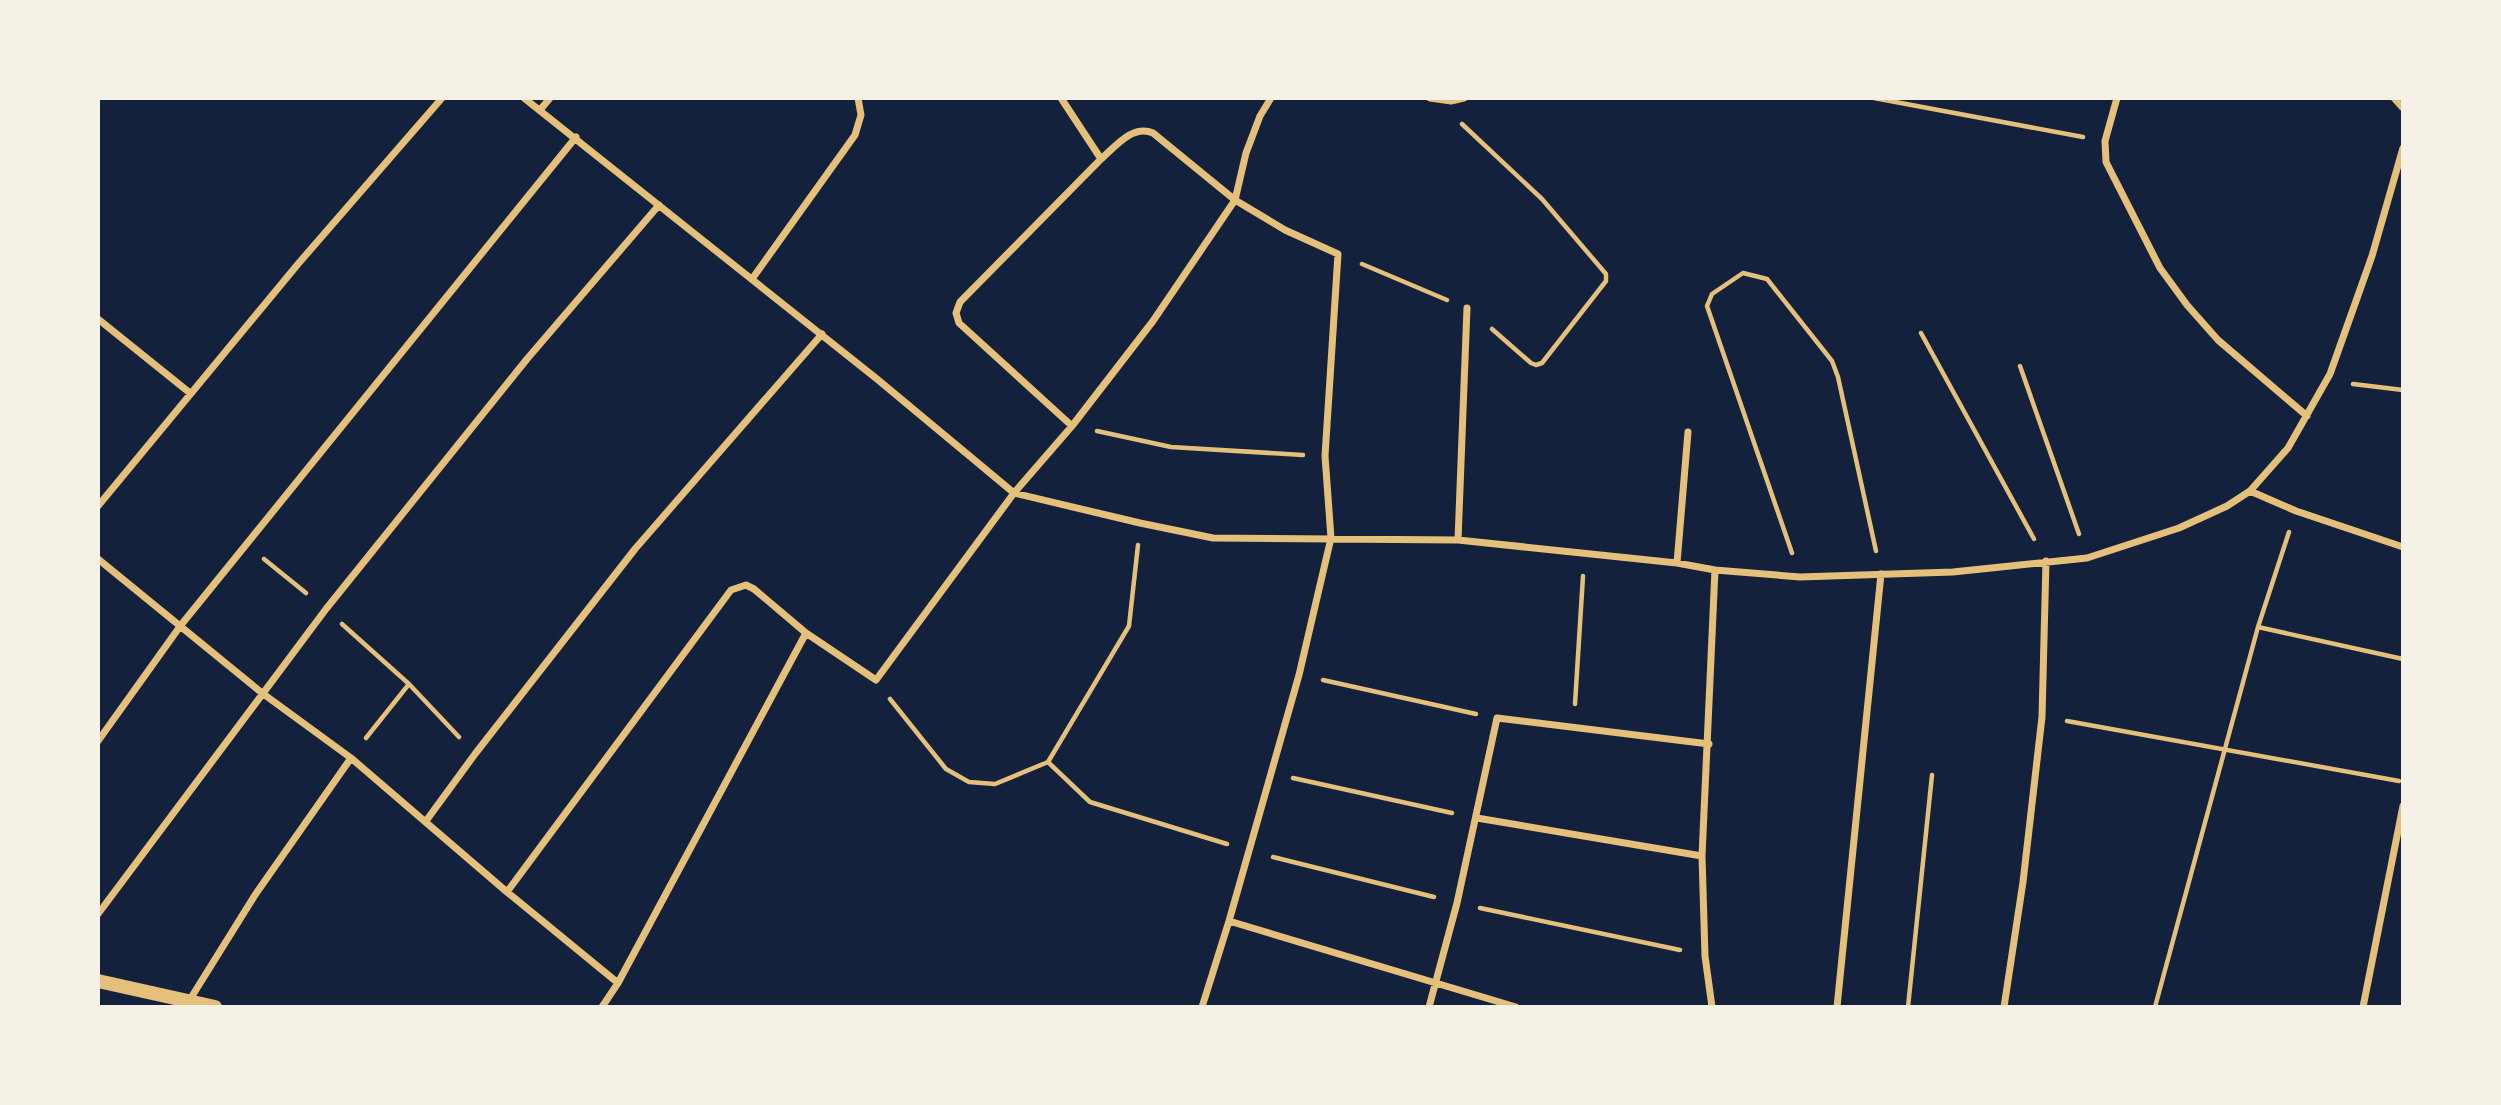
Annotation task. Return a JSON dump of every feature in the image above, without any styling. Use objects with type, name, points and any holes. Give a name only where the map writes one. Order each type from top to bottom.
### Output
[{"type":"main road","points":[[98,981],[215,1007]]},
{"type":"street","points":[[98,506],[190,393],[442,98]]},
{"type":"street","points":[[524,98],[822,334],[1014,494],[1213,538],[1458,540],[1800,577],[1953,572],[2087,558],[2179,528],[2227,506],[2250,491],[2288,449],[2330,374],[2372,256],[2403,148]]},
{"type":"street","points":[[540,110],[551,98]]},
{"type":"street","points":[[752,279],[855,135],[861,115],[858,98]]},
{"type":"street","points":[[1061,98],[1101,159]]},
{"type":"street","points":[[507,892],[731,590],[746,585],[754,589],[806,633],[876,680],[1014,494],[1072,426],[1153,321],[1235,200],[1246,153],[1260,116],[1271,98]]},
{"type":"street","points":[[1434,99],[1464,98]]},
{"type":"street","points":[[2117,98],[2105,141],[2106,162],[2160,268],[2186,305],[2218,340],[2307,416]]},
{"type":"street","points":[[2394,98],[2403,108]]},
{"type":"street","points":[[1072,426],[959,323],[956,313],[960,302],[1101,159],[1134,131],[1144,129],[1153,133],[1235,200],[1285,230],[1338,254],[1325,456],[1331,538],[1299,675],[1202,1007]]},
{"type":"street","points":[[98,741],[181,625],[576,137]]},
{"type":"street","points":[[98,914],[326,609],[519,369],[659,205]]},
{"type":"street","points":[[1458,540],[1467,308]]},
{"type":"street","points":[[98,319],[190,393]]},
{"type":"street","points":[[426,821],[635,549],[822,334]]},
{"type":"street","points":[[1677,563],[1688,432]]},
{"type":"street","points":[[2250,491],[2296,511],[2403,548]]},
{"type":"street","points":[[98,559],[262,693],[351,758],[618,983]]},
{"type":"street","points":[[2004,1007],[2023,882],[2042,717],[2046,561]]},
{"type":"street","points":[[1712,1007],[1705,956],[1702,856],[1716,570]]},
{"type":"street","points":[[1837,1007],[1881,574]]},
{"type":"street","points":[[602,1007],[618,983],[806,633]]},
{"type":"street","points":[[1429,1007],[1477,818],[1497,718],[1709,744]]},
{"type":"street","points":[[189,1001],[255,895],[351,758]]},
{"type":"street","points":[[2363,1007],[2403,806]]},
{"type":"street","points":[[1477,818],[1702,856]]},
{"type":"street","points":[[1229,921],[1516,1007]]},
{"type":"path","points":[[1874,98],[2105,141]]},
{"type":"path","points":[[1338,254],[1467,308],[1536,365],[1542,363],[1606,281],[1606,274],[1542,199],[1434,99]]},
{"type":"path","points":[[1800,577],[1707,306],[1712,294],[1743,273],[1767,279],[1832,361],[1838,377],[1881,574]]},
{"type":"path","points":[[1921,332],[2046,561]]},
{"type":"path","points":[[2020,366],[2087,558]]},
{"type":"path","points":[[2330,374],[2356,385],[2403,390]]},
{"type":"path","points":[[1072,426],[1171,447],[1325,456]]},
{"type":"path","points":[[2155,1007],[2258,627],[2296,511]]},
{"type":"path","points":[[876,680],[946,769],[969,782],[995,783],[1048,762],[1129,626],[1140,523]]},
{"type":"path","points":[[1573,727],[1585,555]]},
{"type":"path","points":[[2258,627],[2403,659]]},
{"type":"path","points":[[1299,675],[1497,718]]},
{"type":"path","points":[[351,758],[409,684],[475,754]]},
{"type":"path","points":[[2042,717],[2403,782]]},
{"type":"path","points":[[1048,762],[1090,802],[1249,851],[1457,903],[1705,956]]},
{"type":"path","points":[[1272,773],[1477,818]]},
{"type":"path","points":[[1908,1007],[1932,775]]}]
